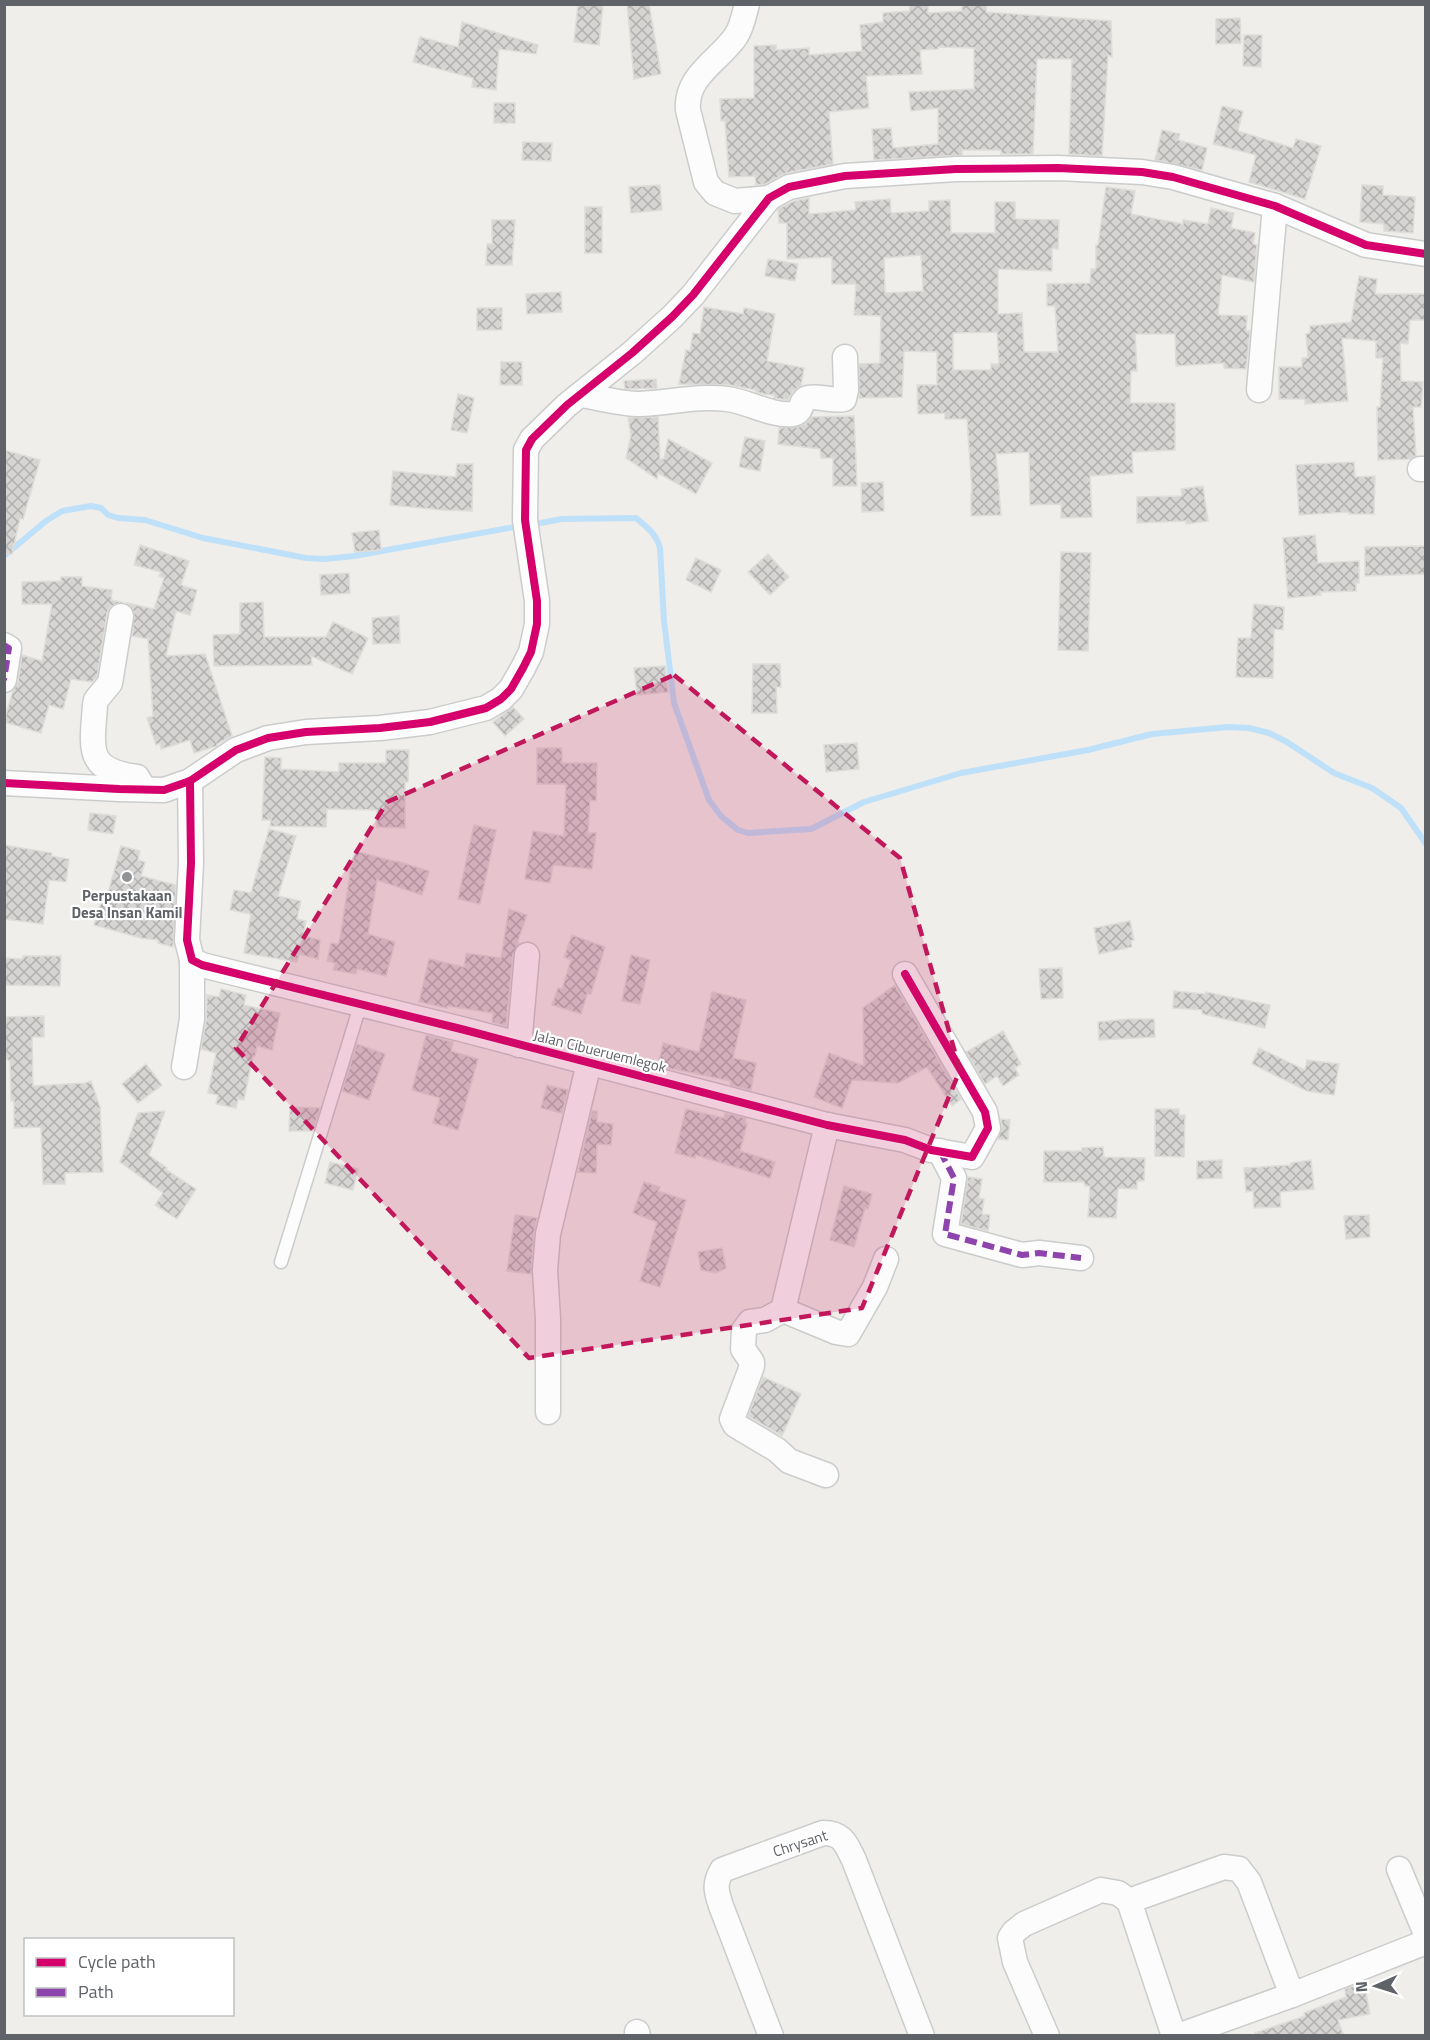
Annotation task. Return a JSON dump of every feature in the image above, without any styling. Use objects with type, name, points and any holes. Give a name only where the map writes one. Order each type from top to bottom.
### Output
[{"type":"street","points":[[747,4],[735,36],[700,74],[690,89],[687,100],[688,110],[706,182],[715,193],[735,201],[769,198]]},
{"type":"street","points":[[4,783],[164,790],[190,781],[236,750],[268,738],[306,732],[380,728],[430,722],[486,708],[501,699],[511,689],[524,668],[535,640],[537,624],[537,601],[526,529],[526,450],[532,439],[567,405],[672,317],[693,295],[769,198],[789,187],[845,176],[956,169],[1058,168],[1142,172],[1173,177],[1275,206],[1366,245],[1425,254]]},
{"type":"street","points":[[1259,390],[1275,206]]},
{"type":"street","points":[[581,395],[639,404],[681,399],[725,399],[772,413],[795,414],[800,411],[804,400],[808,398],[844,399],[845,357]]},
{"type":"street","points":[[121,616],[110,683],[94,705],[93,749],[100,765],[110,771],[137,777],[144,790]]},
{"type":"street","points":[[4,645],[9,648],[4,680]]},
{"type":"street","points":[[184,1068],[192,1019],[192,960],[187,940],[191,863],[190,781]]},
{"type":"street","points":[[519,1045],[527,955]]},
{"type":"street","name":"Jalan Cibueruemlegok","points":[[192,960],[202,965],[827,1125],[905,1140],[940,1151],[972,1157],[988,1128],[985,1112],[905,974]]},
{"type":"street","points":[[548,1412],[548,1319],[545,1270],[548,1234],[589,1063]]},
{"type":"street","points":[[783,1311],[827,1125]]},
{"type":"street","points":[[940,1151],[954,1178],[945,1234],[1022,1255],[1039,1253],[1081,1258]]},
{"type":"street","points":[[826,1475],[789,1461],[777,1450],[732,1421],[752,1366],[752,1362],[743,1349],[744,1330],[750,1322],[765,1320],[783,1311],[836,1332],[848,1334],[875,1287],[886,1259]]},
{"type":"street","name":"Chrysant","points":[[771,2036],[721,1906],[717,1892],[717,1880],[722,1870],[824,1833],[833,1833],[841,1837],[854,1860],[922,2036]]},
{"type":"street","points":[[1129,1901],[1224,1867],[1239,1869],[1249,1882],[1292,1995]]},
{"type":"street","points":[[1399,1869],[1425,1934]]},
{"type":"street","points":[[1047,2036],[1015,1962],[1010,1938],[1024,1924],[1101,1890],[1119,1893],[1129,1901],[1176,2036],[1292,1995],[1425,1941]]},
{"type":"lane","points":[[281,1262],[360,1006]]},
{"type":"highlighted area","points":[[674,675],[900,858],[960,1070],[862,1308],[529,1358],[236,1048],[387,802]]},
{"type":"building","points":[[578,4],[603,4],[599,45],[574,42]]},
{"type":"building","points":[[627,4],[649,4],[661,74],[634,79]]},
{"type":"building","points":[[909,4],[928,4],[928,13],[962,11],[962,4],[987,4],[986,12],[1111,21],[1112,57],[1108,55],[1102,156],[1069,154],[1072,59],[1037,59],[1033,154],[1001,154],[1001,150],[962,150],[962,155],[874,160],[872,129],[891,128],[893,148],[938,144],[938,108],[911,111],[909,92],[974,89],[974,48],[938,47],[938,49],[920,50],[922,74],[866,76],[869,108],[829,112],[833,164],[786,173],[765,184],[756,185],[755,176],[729,177],[725,121],[721,121],[720,99],[754,98],[754,46],[776,45],[776,50],[809,48],[809,55],[862,51],[860,25],[883,22],[883,13],[910,11]]},
{"type":"building","points":[[1240,18],[1241,43],[1216,44],[1216,19]]},
{"type":"building","points":[[462,22],[538,45],[536,54],[499,49],[496,90],[472,87],[473,78],[413,62],[420,37],[458,47]]},
{"type":"building","points":[[1244,35],[1262,35],[1261,67],[1243,66]]},
{"type":"building","points":[[494,103],[515,103],[515,123],[494,123]]},
{"type":"building","points":[[1222,106],[1243,111],[1238,131],[1293,148],[1296,139],[1321,146],[1305,199],[1249,182],[1256,155],[1213,144]]},
{"type":"building","points":[[1162,130],[1180,134],[1178,140],[1207,148],[1202,170],[1155,160]]},
{"type":"building","points":[[523,142],[552,143],[551,161],[522,160]]},
{"type":"building","points":[[660,185],[662,210],[631,213],[629,187]]},
{"type":"building","points":[[1362,185],[1383,186],[1383,195],[1415,197],[1413,233],[1384,231],[1384,224],[1360,222]]},
{"type":"building","points":[[1106,187],[1135,191],[1131,214],[1183,224],[1183,220],[1208,224],[1211,208],[1234,213],[1231,228],[1255,233],[1253,244],[1257,245],[1254,282],[1222,275],[1218,315],[1247,316],[1246,331],[1250,331],[1246,369],[1224,368],[1224,363],[1176,366],[1175,334],[1135,334],[1137,371],[1131,371],[1130,403],[1175,403],[1175,450],[1132,452],[1133,473],[1090,476],[1092,517],[1061,518],[1061,504],[1030,505],[1029,452],[996,454],[1001,515],[971,516],[972,493],[967,419],[945,419],[945,413],[918,414],[917,385],[937,385],[937,352],[904,351],[902,397],[859,398],[859,364],[880,363],[881,316],[854,315],[856,284],[832,284],[832,257],[787,259],[787,223],[779,223],[778,209],[794,201],[809,198],[809,214],[856,210],[855,202],[890,199],[891,213],[929,211],[929,201],[950,200],[951,233],[995,233],[995,202],[1015,202],[1015,219],[1059,220],[1058,249],[1052,248],[1052,271],[998,269],[998,314],[1022,313],[1024,352],[1058,352],[1055,306],[1047,306],[1047,284],[1090,283],[1091,269],[1096,269],[1096,245],[1098,245]],"holes":[[[921,255],[923,291],[885,293],[884,258]],[[997,332],[999,364],[991,364],[991,370],[953,370],[953,333]]]},
{"type":"building","points":[[585,207],[602,207],[602,253],[585,253]]},
{"type":"building","points":[[492,220],[515,220],[512,265],[486,265],[487,244],[492,244]]},
{"type":"building","points":[[768,259],[798,264],[795,281],[765,276]]},
{"type":"building","points":[[1359,276],[1377,279],[1375,294],[1425,294],[1425,320],[1410,320],[1408,344],[1400,343],[1401,381],[1423,382],[1421,407],[1413,407],[1416,456],[1411,459],[1378,460],[1377,407],[1380,407],[1383,358],[1376,358],[1376,341],[1342,338],[1348,401],[1305,404],[1305,399],[1279,399],[1279,367],[1302,367],[1302,358],[1308,358],[1306,334],[1310,333],[1310,326],[1351,322]]},
{"type":"building","points":[[561,292],[562,312],[527,314],[526,294]]},
{"type":"building","points":[[704,307],[743,314],[744,308],[775,314],[767,361],[804,368],[801,386],[793,391],[788,400],[730,385],[679,384],[686,350],[690,351],[693,333],[700,334]]},
{"type":"building","points":[[477,308],[502,308],[502,330],[477,330]]},
{"type":"building","points":[[501,362],[522,362],[522,385],[500,385]]},
{"type":"building","points":[[656,379],[657,388],[625,389],[624,381]]},
{"type":"building","points":[[458,394],[474,398],[467,433],[451,430]]},
{"type":"building","points":[[854,416],[857,486],[833,486],[833,458],[821,458],[820,449],[778,444],[779,428],[798,427],[806,424],[811,417]]},
{"type":"building","points":[[658,417],[660,459],[664,459],[668,439],[712,463],[696,494],[658,473],[657,479],[626,458],[631,435],[628,418]]},
{"type":"building","points":[[745,437],[765,441],[760,471],[739,467]]},
{"type":"building","points":[[4,450],[40,460],[23,519],[20,518],[12,554],[4,554]]},
{"type":"building","points":[[1354,462],[1355,477],[1375,476],[1374,514],[1349,514],[1349,512],[1299,515],[1296,465]]},
{"type":"building","points":[[457,464],[473,464],[472,511],[390,505],[393,471],[456,477]]},
{"type":"building","points":[[883,482],[884,511],[862,512],[861,483]]},
{"type":"building","points":[[1203,486],[1208,521],[1186,524],[1186,521],[1137,523],[1137,497],[1182,496],[1181,489]]},
{"type":"building","points":[[379,530],[381,550],[355,552],[352,533]]},
{"type":"building","points":[[1315,535],[1318,563],[1359,561],[1359,583],[1356,583],[1356,591],[1320,592],[1321,595],[1288,598],[1283,538]]},
{"type":"building","points":[[140,545],[189,561],[181,585],[197,590],[190,615],[176,611],[166,656],[205,654],[232,736],[217,746],[194,753],[190,740],[161,749],[160,743],[156,745],[147,718],[153,716],[148,639],[132,636],[134,612],[127,603],[154,609],[164,578],[159,576],[161,572],[134,565]]},
{"type":"building","points":[[1425,546],[1425,574],[1365,576],[1365,547]]},
{"type":"building","points":[[1061,552],[1091,553],[1088,651],[1058,650]]},
{"type":"building","points":[[768,554],[789,577],[770,595],[748,572]]},
{"type":"building","points":[[696,558],[721,570],[711,592],[686,580]]},
{"type":"building","points":[[349,573],[350,593],[321,595],[320,575]]},
{"type":"building","points":[[61,577],[82,577],[82,586],[112,590],[111,600],[121,602],[110,607],[107,613],[97,677],[92,682],[71,679],[63,709],[49,705],[41,733],[4,722],[13,690],[18,682],[22,655],[42,661],[52,604],[22,604],[22,582],[61,581]]},
{"type":"building","points":[[263,602],[264,637],[326,637],[333,622],[368,638],[352,674],[311,656],[312,665],[214,666],[213,635],[240,634],[240,603]]},
{"type":"building","points":[[1254,604],[1284,607],[1283,630],[1274,629],[1273,678],[1236,677],[1238,638],[1251,638]]},
{"type":"building","points":[[399,616],[400,643],[373,644],[372,618]]},
{"type":"building","points":[[753,664],[780,664],[781,687],[776,687],[777,713],[752,713]]},
{"type":"building","points":[[665,666],[668,692],[637,695],[634,668]]},
{"type":"building","points":[[513,707],[524,719],[505,736],[493,722]]},
{"type":"building","points":[[857,743],[859,769],[826,772],[824,745]]},
{"type":"building","points":[[537,748],[562,748],[562,763],[597,763],[596,801],[590,800],[588,833],[596,833],[592,869],[553,865],[550,883],[525,879],[533,831],[564,836],[566,784],[537,784]]},
{"type":"building","points":[[386,750],[409,750],[408,782],[405,782],[405,828],[377,827],[377,810],[327,809],[326,827],[270,826],[271,820],[262,820],[265,757],[281,758],[281,769],[339,772],[339,763],[386,763]]},
{"type":"building","points":[[90,813],[116,816],[113,834],[88,830]]},
{"type":"building","points":[[474,825],[496,830],[480,904],[458,899]]},
{"type":"building","points":[[269,829],[296,836],[278,896],[301,901],[297,919],[306,921],[303,936],[320,940],[318,959],[299,954],[297,962],[244,953],[251,914],[230,910],[234,890],[251,893]]},
{"type":"building","points":[[4,845],[52,853],[51,856],[69,859],[66,882],[49,880],[43,924],[4,919]]},
{"type":"building","points":[[121,846],[140,851],[138,860],[145,862],[141,876],[176,885],[173,947],[158,943],[158,940],[141,938],[94,925],[101,902],[105,904]]},
{"type":"building","points":[[355,851],[429,871],[422,895],[377,880],[368,934],[395,942],[386,976],[357,969],[356,974],[333,970],[335,963],[327,961],[331,943],[338,944],[340,938],[349,874]]},
{"type":"building","points":[[509,909],[527,915],[517,943],[519,943],[513,954],[506,1026],[492,1022],[493,1013],[447,1006],[447,1008],[419,1002],[429,959],[464,967],[466,953],[501,958]]},
{"type":"building","points":[[1130,921],[1134,940],[1131,941],[1132,947],[1099,954],[1094,928]]},
{"type":"building","points":[[572,935],[605,947],[591,994],[587,994],[581,1014],[552,1005],[558,988],[562,989],[571,960],[564,957]]},
{"type":"building","points":[[631,955],[650,960],[640,1004],[622,1001]]},
{"type":"building","points":[[23,956],[61,956],[60,986],[4,985],[4,958],[23,959]]},
{"type":"building","points":[[1062,968],[1063,998],[1041,999],[1039,969]]},
{"type":"building","points":[[895,985],[961,1099],[952,1106],[927,1067],[898,1083],[852,1080],[842,1108],[814,1097],[829,1053],[864,1066],[863,1008]]},
{"type":"building","points":[[221,989],[246,995],[244,1005],[280,1013],[272,1050],[257,1046],[244,1100],[238,1099],[236,1108],[216,1104],[218,1095],[208,1093],[216,1053],[201,1049],[206,1021],[207,995],[219,997]]},
{"type":"building","points":[[1174,991],[1205,994],[1206,992],[1270,1005],[1265,1028],[1202,1014],[1202,1010],[1173,1008]]},
{"type":"building","points":[[712,992],[746,1000],[733,1058],[756,1063],[751,1090],[730,1085],[731,1081],[658,1066],[663,1043],[699,1052]]},
{"type":"building","points":[[44,1016],[44,1037],[32,1037],[33,1086],[91,1081],[100,1107],[103,1172],[65,1173],[65,1184],[43,1184],[41,1127],[14,1128],[10,1061],[4,1058],[6,1017]]},
{"type":"building","points":[[1154,1019],[1155,1037],[1099,1040],[1098,1022]]},
{"type":"building","points":[[1003,1031],[1021,1064],[1015,1068],[1019,1075],[1003,1086],[997,1076],[985,1084],[966,1052]]},
{"type":"building","points":[[426,1035],[453,1042],[451,1051],[478,1059],[458,1130],[433,1123],[440,1098],[412,1090]]},
{"type":"building","points":[[357,1044],[385,1054],[369,1100],[342,1091]]},
{"type":"building","points":[[1259,1048],[1305,1070],[1307,1060],[1339,1064],[1334,1095],[1307,1091],[1252,1064]]},
{"type":"building","points":[[146,1064],[162,1085],[138,1103],[122,1084]]},
{"type":"building","points":[[547,1085],[568,1090],[562,1113],[541,1108]]},
{"type":"building","points":[[290,1107],[320,1108],[313,1131],[289,1131]]},
{"type":"building","points":[[686,1109],[724,1118],[725,1113],[746,1118],[745,1123],[747,1124],[740,1151],[775,1162],[770,1178],[696,1155],[695,1158],[675,1153]]},
{"type":"building","points":[[1155,1109],[1179,1109],[1179,1115],[1185,1115],[1184,1157],[1155,1156]]},
{"type":"building","points":[[165,1111],[149,1155],[167,1168],[165,1169],[196,1189],[177,1219],[155,1205],[163,1193],[120,1162],[138,1113]]},
{"type":"building","points":[[592,1111],[597,1111],[597,1122],[613,1124],[611,1145],[597,1144],[596,1173],[578,1172]]},
{"type":"building","points":[[1001,1119],[1010,1120],[1008,1140],[998,1139],[1002,1126]]},
{"type":"building","points":[[1103,1147],[1104,1157],[1145,1158],[1144,1181],[1137,1181],[1137,1189],[1118,1188],[1116,1218],[1088,1217],[1090,1186],[1085,1186],[1084,1182],[1044,1182],[1044,1151],[1082,1151],[1082,1148]]},
{"type":"building","points":[[1222,1160],[1222,1178],[1197,1179],[1197,1161]]},
{"type":"building","points":[[1311,1160],[1314,1189],[1280,1192],[1281,1207],[1254,1208],[1253,1191],[1246,1192],[1244,1168],[1291,1165],[1291,1163]]},
{"type":"building","points":[[330,1162],[358,1169],[353,1190],[325,1183]]},
{"type":"building","points":[[968,1177],[982,1179],[979,1198],[984,1199],[982,1214],[990,1215],[988,1231],[961,1224]]},
{"type":"building","points":[[644,1182],[660,1187],[658,1191],[686,1200],[660,1287],[640,1281],[657,1222],[633,1213]]},
{"type":"building","points":[[844,1186],[872,1194],[868,1209],[865,1208],[854,1247],[830,1240]]},
{"type":"building","points":[[515,1215],[537,1218],[531,1274],[507,1271]]},
{"type":"building","points":[[1369,1215],[1370,1237],[1346,1239],[1344,1216]]},
{"type":"building","points":[[722,1248],[726,1268],[716,1273],[701,1270],[698,1252]]},
{"type":"building","points":[[763,1377],[801,1394],[782,1436],[748,1416]]},
{"type":"building","points":[[1364,1982],[1370,2014],[1338,2020],[1344,2036],[1256,2036],[1255,2033],[1305,2016],[1304,2013],[1346,1997],[1345,1989]]},
{"type":"waterway","points":[[4,556],[46,521],[62,511],[91,506],[101,508],[108,515],[118,518],[145,520],[203,538],[306,558],[325,559],[354,556],[520,526]]},
{"type":"waterway","points":[[530,525],[562,519],[636,518],[654,535],[660,548],[664,621],[674,703],[709,800],[721,816],[738,830],[748,833],[811,829],[864,802],[961,773],[1088,750],[1152,734],[1228,727],[1249,728],[1269,733],[1334,773],[1372,788],[1401,808],[1426,844]]},
{"type":"marked path","points":[[4,645],[9,648],[4,680]]},
{"type":"marked path","points":[[940,1151],[954,1178],[945,1234],[1022,1255],[1039,1253],[1081,1258]]},
{"type":"cycle path","points":[[4,783],[164,790],[190,781],[236,750],[268,738],[306,732],[380,728],[430,722],[486,708],[501,699],[511,689],[531,652],[537,624],[537,601],[525,520],[526,450],[532,439],[567,405],[632,353],[672,317],[693,295],[769,198],[789,187],[845,176],[956,169],[1058,168],[1142,172],[1173,177],[1275,206],[1366,245],[1426,254]]},
{"type":"cycle path","points":[[190,781],[191,863],[187,940],[192,960],[202,965],[461,1029],[827,1125],[905,1140],[931,1150],[972,1157],[988,1128],[985,1112],[905,974]]},
{"type":"place","name":"Perpustakaan Desa Insan Kamil","points":[[127,877]]}]
